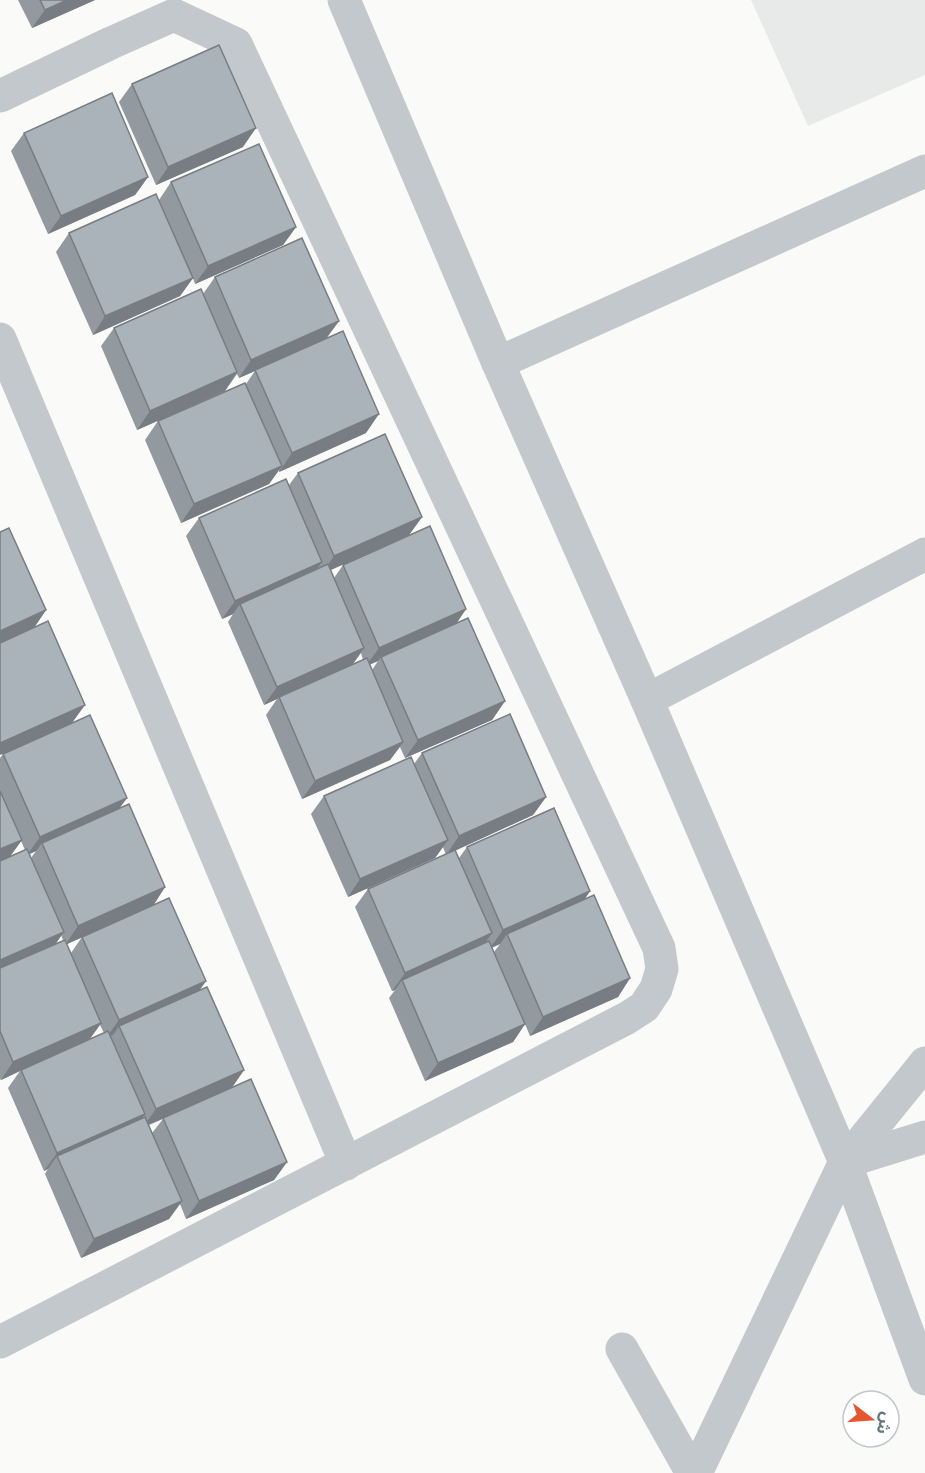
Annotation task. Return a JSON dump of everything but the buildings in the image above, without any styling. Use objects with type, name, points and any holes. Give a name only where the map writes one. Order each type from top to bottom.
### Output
[{"type":"street","points":[[344,0],[498,363],[647,700],[845,1162],[925,1379]]},
{"type":"street","points":[[0,96],[174,15],[236,44],[659,948],[662,969],[656,989],[644,1007],[627,1018],[346,1164],[4,1330]]},
{"type":"street","points":[[498,363],[925,171]]},
{"type":"street","points":[[0,339],[346,1164]]},
{"type":"street","points":[[647,700],[925,554]]},
{"type":"street","points":[[694,1473],[845,1162],[925,1063]]},
{"type":"street","points":[[845,1162],[925,1137]]},
{"type":"street","points":[[622,1349],[694,1473]]},
{"type":"shaded area","points":[[751,0],[925,0],[925,75],[808,126]]}]
